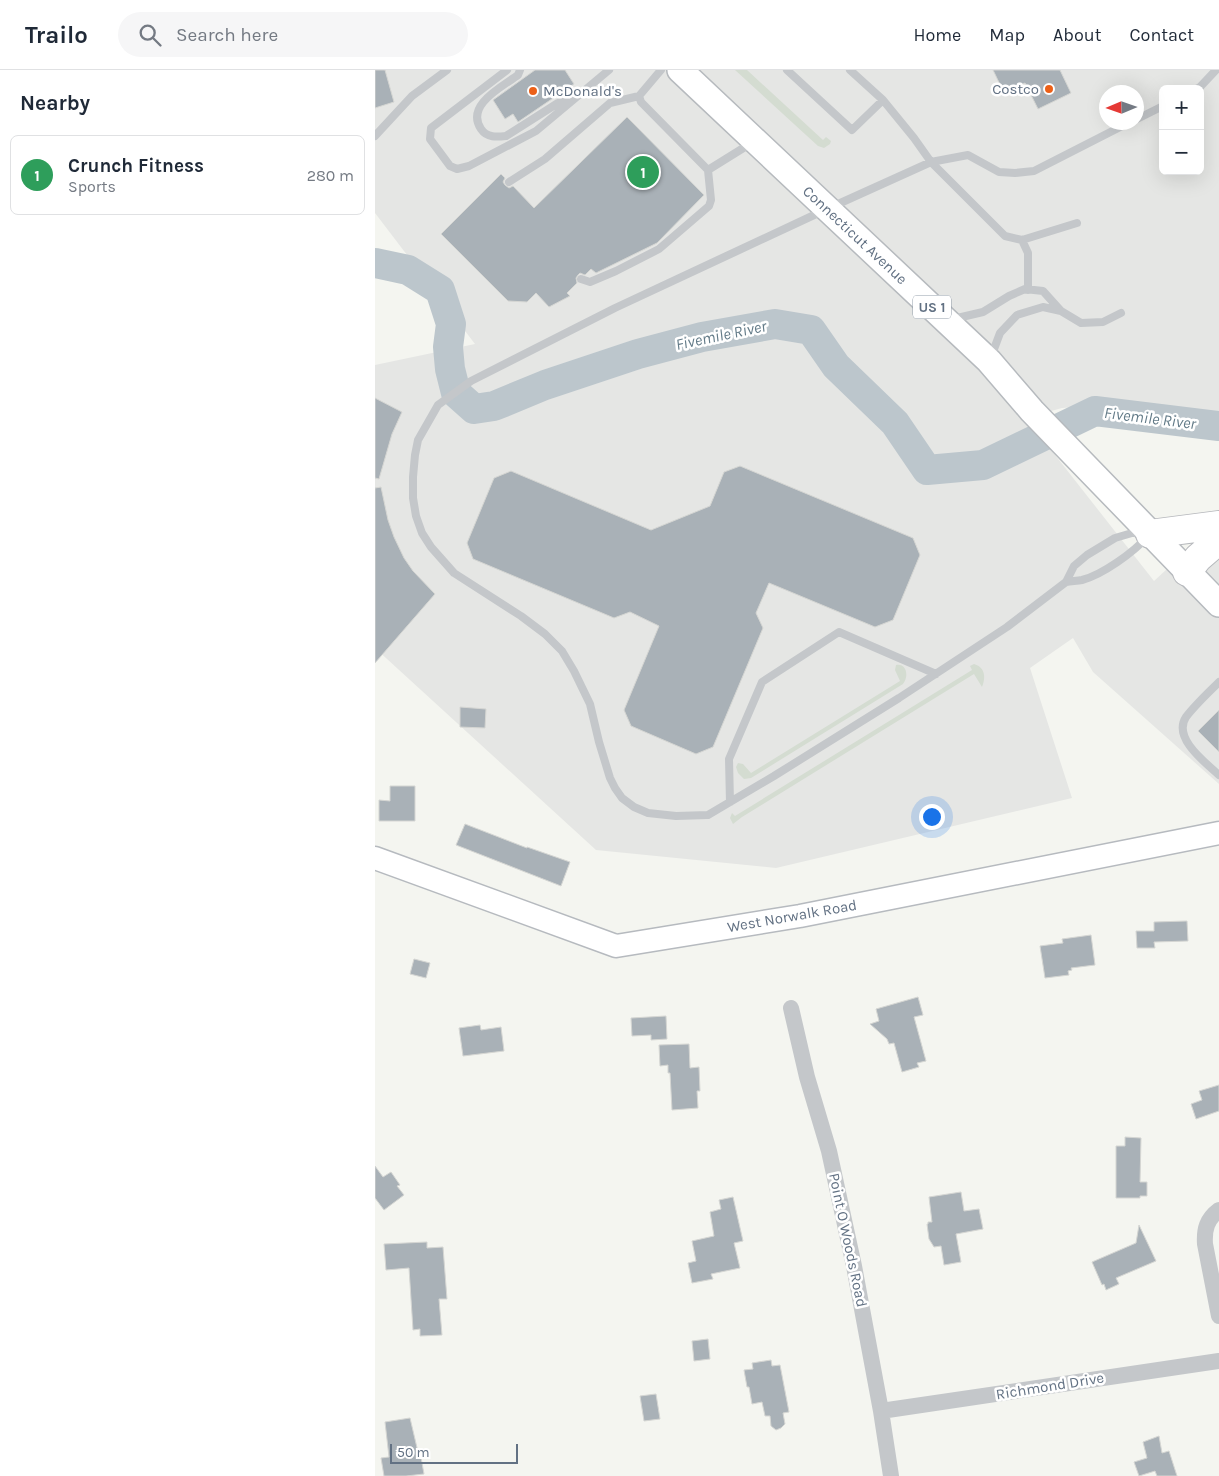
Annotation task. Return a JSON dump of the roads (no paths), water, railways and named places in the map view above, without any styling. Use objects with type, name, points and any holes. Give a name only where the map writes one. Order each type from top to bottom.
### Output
[{"type":"highway","points":[[1150,534],[1219,525]]},
{"type":"highway","points":[[1187,572],[1198,558],[1219,540]]},
{"type":"main road","name":"Connecticut Avenue","points":[[680,70],[989,361],[1032,411],[1150,534]]},
{"type":"main road","name":"US 1","points":[[1150,534],[1219,604]]},
{"type":"main road","name":"West Norwalk Road","points":[[375,858],[616,946],[800,916],[1219,833]]},
{"type":"street","name":"Point O Woods Road","points":[[791,1008],[807,1078],[831,1160],[857,1282],[891,1476]]},
{"type":"street","points":[[1219,1210],[1207,1222],[1204,1232],[1219,1316]]},
{"type":"street","name":"Richmond Drive","points":[[881,1412],[1219,1361]]},
{"type":"lane","points":[[375,136],[412,96],[447,70]]},
{"type":"lane","points":[[507,70],[431,128],[430,139],[450,166],[457,169],[469,166],[536,131],[609,70]]},
{"type":"lane","points":[[519,70],[518,75],[483,101],[478,109],[477,117],[481,129],[487,135],[506,136],[558,103],[578,96]]},
{"type":"lane","points":[[509,182],[545,159],[610,103],[639,96],[661,70]]},
{"type":"lane","points":[[787,70],[852,130],[883,100]]},
{"type":"lane","points":[[849,70],[883,100],[931,162],[1005,236],[1022,240],[1077,223]]},
{"type":"lane","points":[[1202,85],[1216,70]]},
{"type":"lane","points":[[581,279],[591,282],[659,249],[709,206],[711,200],[708,170],[641,102],[639,96]]},
{"type":"lane","points":[[1144,116],[1159,108]]},
{"type":"lane","points":[[1114,130],[1034,171],[999,172],[968,155],[931,162],[827,208],[615,308],[471,381],[438,405],[418,440],[413,477],[413,498],[416,516],[422,533],[431,547],[454,573],[521,616],[545,634],[562,651],[591,704],[599,742],[610,778],[622,798],[634,807],[647,813],[676,816],[708,815],[730,802],[882,709],[1007,627],[1066,582],[1074,566],[1087,555],[1115,538],[1132,532],[1150,534]]},
{"type":"lane","points":[[708,170],[755,141]]},
{"type":"lane","points":[[1022,240],[1028,253],[1028,290]]},
{"type":"lane","points":[[946,321],[983,312],[1009,296],[1025,290],[1043,291],[1061,311],[1081,324],[1103,322],[1121,313]]},
{"type":"lane","points":[[989,361],[1000,333],[1017,316],[1043,308],[1061,311]]},
{"type":"lane","points":[[1066,582],[1082,580],[1098,574],[1139,546],[1150,534]]},
{"type":"lane","points":[[730,802],[729,759],[763,682],[839,632],[936,674]]},
{"type":"lane","points":[[1219,682],[1185,719],[1183,731],[1188,744],[1219,775]]},
{"type":"waterway","name":"Fivemile River","points":[[375,263],[408,270],[440,290],[451,324],[448,347],[450,369],[456,393],[474,409],[494,406],[545,385],[638,354],[702,337],[775,324],[811,330],[836,366],[895,423],[927,470],[983,465],[1095,411],[1219,426]]},
{"type":"place","name":"Costco","points":[[1049,89]]},
{"type":"place","name":"McDonald's","points":[[533,91]]},
{"type":"place","name":"Crunch Fitness","points":[[643,172]]}]
